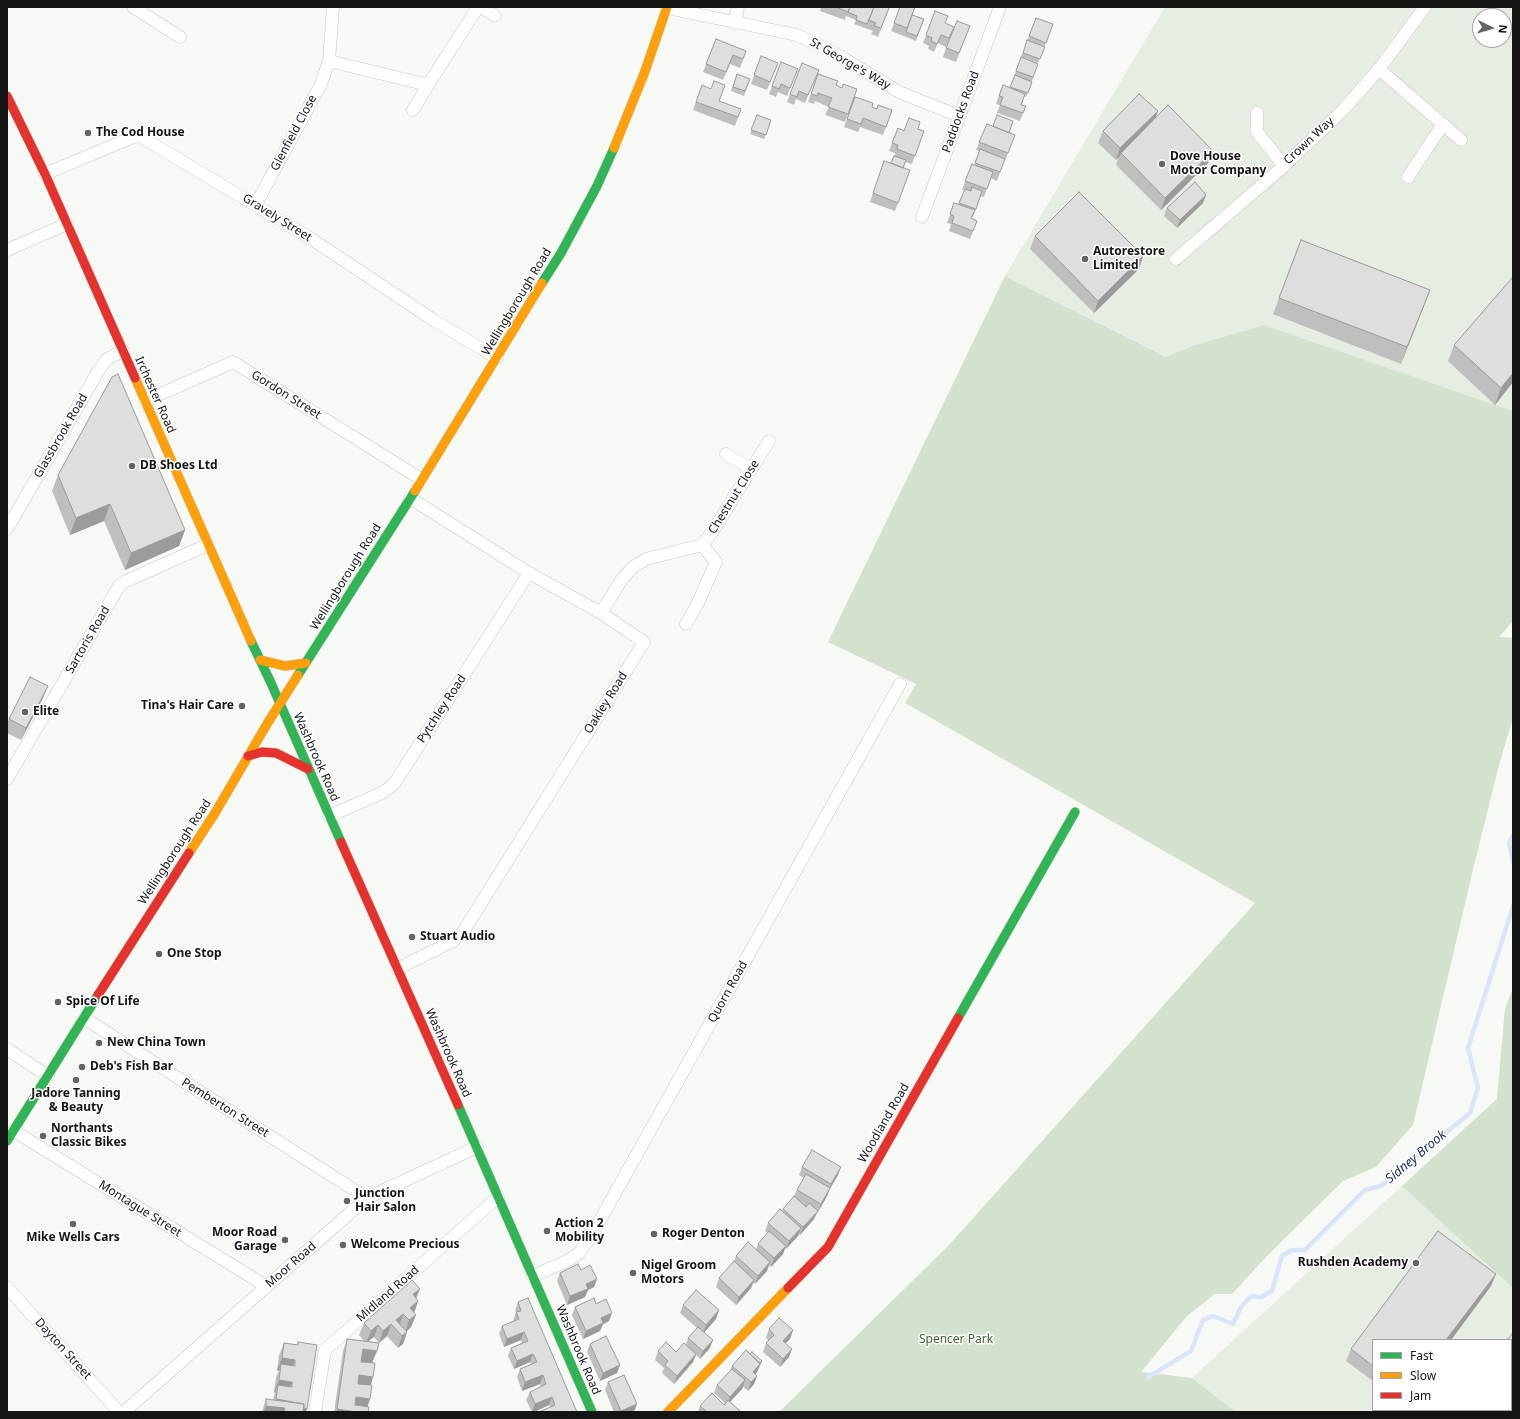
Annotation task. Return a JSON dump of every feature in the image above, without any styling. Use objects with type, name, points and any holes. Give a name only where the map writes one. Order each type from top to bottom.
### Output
[{"type":"main road","name":"Wellingborough Road","points":[[10,1136],[160,897],[215,813],[280,704],[410,498],[561,253],[597,186],[615,147],[636,96],[667,8]]},
{"type":"main road","name":"Irchester Road","points":[[7,96],[45,174],[237,612],[280,704]]},
{"type":"main road","points":[[260,660],[285,666],[306,663]]},
{"type":"main road","name":"Washbrook Road","points":[[280,704],[477,1147],[592,1412]]},
{"type":"main road","points":[[248,756],[262,752],[276,753],[308,769]]},
{"type":"main road","name":"Woodland Road","points":[[668,1412],[828,1247],[1075,812]]},
{"type":"street","points":[[133,7],[146,11],[180,37]]},
{"type":"street","name":"Glenfield Close","points":[[256,204],[321,84],[329,61],[333,7]]},
{"type":"street","points":[[413,110],[478,7]]},
{"type":"street","points":[[481,7],[495,16]]},
{"type":"street","points":[[736,23],[738,7]]},
{"type":"street","name":"Paddocks Road","points":[[922,217],[1000,7]]},
{"type":"street","name":"Crown Way","points":[[1176,259],[1284,166],[1343,110],[1379,69],[1425,7]]},
{"type":"street","name":"St George's Way","points":[[667,8],[797,35],[835,53],[899,92],[959,116]]},
{"type":"street","points":[[329,61],[428,85]]},
{"type":"street","points":[[1379,69],[1461,140]]},
{"type":"street","points":[[1257,112],[1257,132],[1284,166]]},
{"type":"street","points":[[1408,176],[1443,124]]},
{"type":"street","name":"Gravely Street","points":[[45,174],[138,136],[256,204],[435,321],[497,358]]},
{"type":"street","points":[[7,250],[67,224]]},
{"type":"street","name":"Glassbrook Road","points":[[7,529],[107,359],[123,351]]},
{"type":"street","name":"Gordon Street","points":[[145,401],[233,362],[421,480]]},
{"type":"street","name":"Chestnut Close","points":[[601,613],[622,579],[633,567],[646,559],[702,545],[711,534],[769,440]]},
{"type":"street","points":[[726,454],[752,469]]},
{"type":"street","name":"Oakley Road","points":[[397,969],[454,941],[462,932],[644,642],[601,613],[529,573],[410,498]]},
{"type":"street","name":"Sartoris Road","points":[[7,779],[120,586],[124,582],[208,545]]},
{"type":"street","points":[[686,624],[697,605],[716,562],[702,545]]},
{"type":"street","name":"Pytchley Road","points":[[329,816],[382,793],[394,784],[529,573]]},
{"type":"street","name":"Quorn Road","points":[[533,1276],[567,1261],[579,1253],[590,1238],[900,684]]},
{"type":"street","name":"Pemberton Street","points":[[84,1018],[367,1198]]},
{"type":"street","points":[[7,1049],[48,1076]]},
{"type":"street","name":"Montague Street","points":[[10,1136],[266,1286]]},
{"type":"street","name":"Moor Road","points":[[124,1412],[367,1198],[477,1147]]},
{"type":"street","name":"Midland Road","points":[[315,1412],[325,1350],[498,1197]]},
{"type":"street","name":"Dayton Street","points":[[7,1287],[119,1412]]},
{"type":"shaded area","points":[[1165,7],[1513,7],[1513,411],[1264,325],[1192,346],[1167,357],[1005,276]]},
{"type":"shaded area","name":"Rushden Academy","points":[[1513,988],[1513,1412],[1236,1412],[1192,1378],[1497,1099],[1505,1009]]},
{"type":"green space","name":"Spencer Park","points":[[1005,276],[1166,357],[1192,346],[1264,325],[1513,411],[1513,621],[1499,637],[1513,638],[1513,718],[1499,765],[1471,878],[1413,1125],[1376,1167],[1343,1181],[1267,1256],[1232,1294],[1215,1294],[1187,1316],[1141,1372],[1192,1378],[1236,1412],[779,1412],[949,1245],[1255,903],[905,703],[916,684],[828,642]]},
{"type":"green space","points":[[1513,988],[1513,1288],[1402,1186],[1497,1099],[1505,1009]]},
{"type":"building","points":[[836,7],[850,7],[848,12]]},
{"type":"building","points":[[850,7],[874,7],[867,24],[856,20],[857,16],[848,12]]},
{"type":"building","points":[[874,7],[889,8],[881,28],[874,26],[876,23],[869,20]]},
{"type":"building","points":[[900,7],[915,7],[907,28],[894,23]]},
{"type":"building","points":[[935,11],[948,16],[945,23],[954,27],[949,38],[941,35],[937,44],[931,41],[932,38],[926,35]]},
{"type":"building","points":[[912,15],[924,19],[917,36],[906,32]]},
{"type":"building","points":[[1036,18],[1053,24],[1046,43],[1029,36]]},
{"type":"building","points":[[957,21],[970,26],[959,53],[946,48]]},
{"type":"building","points":[[716,39],[746,51],[743,59],[733,55],[726,72],[706,64]]},
{"type":"building","points":[[1027,40],[1045,47],[1040,59],[1023,53]]},
{"type":"building","points":[[761,56],[778,63],[770,82],[754,75]]},
{"type":"building","points":[[1021,57],[1038,64],[1033,77],[1016,71]]},
{"type":"building","points":[[781,62],[798,69],[790,88],[781,84],[779,89],[772,86]]},
{"type":"building","points":[[802,63],[819,70],[808,95],[799,91],[797,97],[790,94]]},
{"type":"building","points":[[737,74],[750,79],[745,91],[733,87]]},
{"type":"building","points":[[818,74],[838,81],[836,85],[842,88],[843,84],[857,89],[848,114],[828,107],[832,98],[818,93],[817,96],[811,94]]},
{"type":"building","points":[[1015,75],[1032,82],[1028,93],[1010,87]]},
{"type":"building","points":[[714,81],[725,85],[719,101],[741,109],[738,117],[696,102],[702,85],[711,89]]},
{"type":"building","points":[[1003,85],[1025,94],[1021,105],[1026,106],[1023,113],[1000,105],[1003,97],[999,96]]},
{"type":"building","points":[[1139,94],[1158,111],[1120,148],[1103,131]]},
{"type":"building","points":[[855,97],[873,103],[872,107],[877,109],[878,105],[892,110],[886,127],[863,118],[861,124],[847,119]]},
{"type":"building","name":"Dove House Motor Company","points":[[1168,105],[1213,151],[1165,198],[1121,153]]},
{"type":"building","points":[[757,115],[771,120],[766,135],[751,130]]},
{"type":"building","points":[[997,115],[1013,121],[1009,133],[993,126]]},
{"type":"building","points":[[909,118],[920,122],[918,129],[924,131],[915,156],[897,149],[898,145],[892,143],[898,128],[904,131]]},
{"type":"building","points":[[987,124],[1015,135],[1008,153],[979,142]]},
{"type":"building","points":[[980,149],[1005,159],[1000,172],[975,163]]},
{"type":"building","points":[[894,156],[906,160],[903,168],[891,163]]},
{"type":"building","points":[[884,161],[910,170],[898,203],[873,193]]},
{"type":"building","points":[[972,164],[993,172],[987,189],[965,181]]},
{"type":"building","points":[[1195,182],[1206,195],[1180,220],[1167,208]]},
{"type":"building","points":[[972,187],[982,191],[976,209],[959,203],[965,189],[971,191]]},
{"type":"building","name":"Autorestore Limited","points":[[1079,192],[1143,256],[1098,301],[1035,236]]},
{"type":"building","points":[[954,203],[975,210],[971,218],[977,221],[973,231],[952,223],[954,216],[950,214]]},
{"type":"building","points":[[1301,240],[1430,290],[1407,347],[1279,298]]},
{"type":"building","points":[[1512,278],[1513,373],[1501,388],[1454,345]]},
{"type":"building","points":[[118,374],[185,530],[131,553],[110,504],[76,518],[58,475],[112,377]]},
{"type":"building","name":"Elite","points":[[30,677],[48,686],[26,728],[9,719]]},
{"type":"building","points":[[812,1150],[841,1167],[831,1184],[802,1167]]},
{"type":"building","points":[[806,1174],[830,1188],[821,1204],[797,1190]]},
{"type":"building","points":[[794,1196],[806,1207],[809,1203],[818,1211],[803,1227],[783,1209]]},
{"type":"building","points":[[780,1209],[801,1228],[789,1241],[768,1223]]},
{"type":"building","points":[[769,1231],[786,1246],[774,1258],[758,1244]]},
{"type":"building","points":[[1438,1231],[1496,1274],[1447,1339],[1372,1339],[1372,1365],[1351,1349]]},
{"type":"building","points":[[748,1242],[770,1262],[758,1276],[736,1256]]},
{"type":"building","points":[[734,1261],[754,1280],[739,1297],[719,1278]]},
{"type":"building","points":[[578,1264],[581,1270],[590,1265],[597,1279],[586,1284],[588,1289],[570,1296],[560,1273]]},
{"type":"building","points":[[412,1280],[420,1289],[413,1294],[418,1301],[410,1308],[416,1315],[409,1320],[403,1314],[396,1320],[407,1332],[402,1336],[391,1324],[383,1331],[378,1325],[371,1331],[364,1323]]},
{"type":"building","points":[[696,1290],[719,1310],[706,1325],[683,1305]]},
{"type":"building","points":[[528,1298],[577,1412],[539,1412],[555,1405],[552,1397],[535,1404],[530,1392],[546,1384],[543,1375],[525,1382],[520,1369],[537,1362],[533,1354],[517,1361],[511,1348],[528,1341],[524,1332],[507,1339],[502,1326],[519,1319],[516,1312],[521,1311],[518,1302]]},
{"type":"building","points":[[594,1298],[596,1304],[606,1299],[612,1313],[601,1318],[603,1323],[586,1331],[575,1307]]},
{"type":"building","points":[[779,1318],[793,1330],[783,1341],[792,1349],[783,1359],[766,1343],[774,1335],[769,1329]]},
{"type":"building","points":[[698,1327],[713,1340],[703,1351],[688,1338]]},
{"type":"building","points":[[1513,1334],[1513,1384],[1512,1339],[1508,1339]]},
{"type":"building","points":[[606,1336],[620,1365],[603,1373],[590,1344]]},
{"type":"building","points":[[347,1339],[379,1343],[377,1351],[363,1349],[361,1362],[375,1363],[373,1377],[359,1375],[358,1384],[372,1385],[370,1399],[356,1397],[355,1405],[369,1407],[368,1412],[337,1409]]},
{"type":"building","points":[[298,1342],[317,1345],[307,1409],[304,1408],[304,1404],[276,1399],[278,1385],[292,1387],[292,1382],[279,1380],[281,1364],[295,1366],[295,1360],[282,1358],[284,1343],[298,1345]]},
{"type":"building","points":[[666,1342],[676,1352],[684,1343],[696,1354],[677,1376],[665,1365],[668,1361],[658,1351]]},
{"type":"building","points":[[746,1350],[760,1364],[753,1372],[757,1376],[751,1382],[732,1366]]},
{"type":"building","points":[[752,1352],[762,1361],[760,1363],[750,1354]]},
{"type":"building","points":[[732,1369],[745,1380],[730,1397],[717,1385]]},
{"type":"building","points":[[624,1375],[637,1404],[621,1411],[608,1382]]},
{"type":"building","points":[[712,1393],[724,1405],[728,1400],[740,1411],[707,1412],[700,1406]]},
{"type":"building","points":[[266,1399],[304,1404],[303,1412],[284,1412],[285,1408],[266,1406]]},
{"type":"building","points":[[1410,1411],[1480,1411],[1480,1412]]},
{"type":"waterway","name":"Sidney Brook","points":[[1513,835],[1509,842],[1513,862]]},
{"type":"waterway","name":"Sidney Brook","points":[[1148,1377],[1191,1351],[1203,1320],[1213,1316],[1233,1324],[1241,1307],[1251,1296],[1261,1297],[1272,1291],[1282,1256],[1292,1250],[1305,1250],[1365,1190],[1381,1186],[1470,1113],[1478,1088],[1468,1048],[1513,906]]},
{"type":"traffic: fast","points":[[542,283],[561,253],[597,186],[614,148]]},
{"type":"traffic: fast","points":[[298,675],[415,491]]},
{"type":"traffic: fast","points":[[251,641],[341,842]]},
{"type":"traffic: fast","points":[[958,1018],[1075,812]]},
{"type":"traffic: fast","points":[[7,1141],[98,995]]},
{"type":"traffic: fast","points":[[458,1105],[592,1412]]},
{"type":"traffic: slow","points":[[614,148],[644,74],[667,7]]},
{"type":"traffic: slow","points":[[415,491],[542,283]]},
{"type":"traffic: slow","points":[[135,378],[251,641]]},
{"type":"traffic: slow","points":[[260,660],[285,666],[306,663]]},
{"type":"traffic: slow","points":[[189,853],[215,813],[267,724],[298,675]]},
{"type":"traffic: slow","points":[[668,1412],[788,1288]]},
{"type":"traffic: jam","points":[[7,96],[45,174],[135,378]]},
{"type":"traffic: jam","points":[[248,756],[262,752],[276,753],[308,769]]},
{"type":"traffic: jam","points":[[341,842],[458,1105]]},
{"type":"traffic: jam","points":[[98,995],[189,853]]},
{"type":"traffic: jam","points":[[788,1288],[828,1247],[958,1018]]},
{"type":"place","name":"The Cod House","points":[[88,133]]},
{"type":"place","name":"Dove House Motor Company","points":[[1162,164]]},
{"type":"place","name":"Autorestore Limited","points":[[1085,259]]},
{"type":"place","name":"DB Shoes Ltd","points":[[132,466]]},
{"type":"place","name":"Tina's Hair Care","points":[[242,706]]},
{"type":"place","name":"Elite","points":[[25,712]]},
{"type":"place","name":"Stuart Audio","points":[[412,937]]},
{"type":"place","name":"One Stop","points":[[159,954]]},
{"type":"place","name":"Spice Of Life","points":[[58,1002]]},
{"type":"place","name":"New China Town","points":[[99,1043]]},
{"type":"place","name":"Deb's Fish Bar","points":[[82,1067]]},
{"type":"place","name":"Jadore Tanning & Beauty","points":[[76,1080]]},
{"type":"place","name":"Northants Classic Bikes","points":[[43,1136]]},
{"type":"place","name":"Junction Hair Salon","points":[[347,1201]]},
{"type":"place","name":"Mike Wells Cars","points":[[73,1224]]},
{"type":"place","name":"Action 2 Mobility","points":[[547,1231]]},
{"type":"place","name":"Roger Denton","points":[[654,1234]]},
{"type":"place","name":"Moor Road Garage","points":[[285,1240]]},
{"type":"place","name":"Welcome Precious","points":[[343,1245]]},
{"type":"place","name":"Rushden Academy","points":[[1416,1263]]},
{"type":"place","name":"Nigel Groom Motors","points":[[633,1273]]}]
